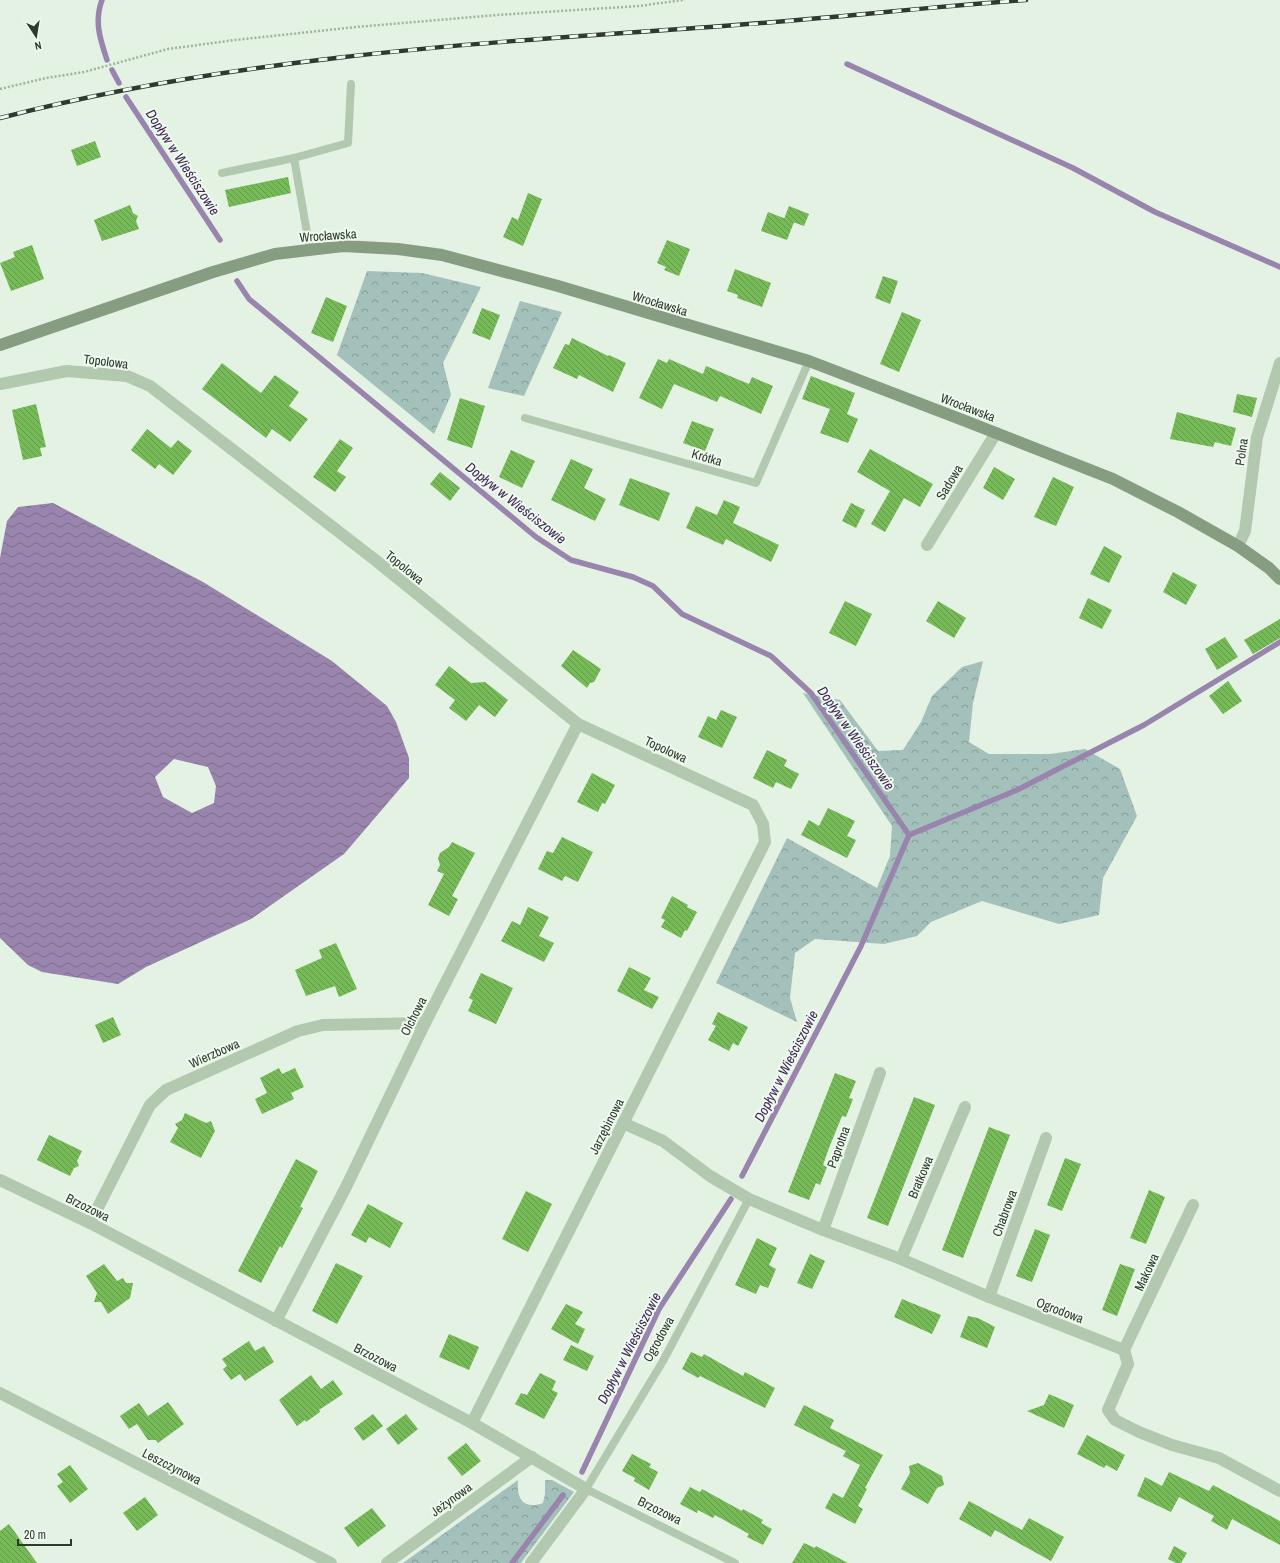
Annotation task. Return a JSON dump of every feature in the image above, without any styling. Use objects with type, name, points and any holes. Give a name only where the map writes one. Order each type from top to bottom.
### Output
[{"type":"street","name":"Wrocławska","points":[[0,345],[238,264],[275,254],[343,246],[398,249],[442,255],[558,286],[809,362],[996,433],[1113,479],[1178,512],[1238,546],[1269,568],[1280,579]]},
{"type":"street","name":"Polna","points":[[1238,546],[1245,531],[1257,437],[1280,363]]},
{"type":"street","name":"Topolowa","points":[[0,384],[67,371],[127,376],[150,386],[374,559],[578,724],[753,805],[763,824],[765,842]]},
{"type":"street","name":"Sadowa","points":[[927,545],[996,433]]},
{"type":"street","name":"Olchowa","points":[[276,1321],[346,1187],[425,1023],[578,724]]},
{"type":"street","name":"Jarzębinowa","points":[[472,1422],[765,842]]},
{"type":"street","name":"Wierzbowa","points":[[90,1224],[150,1105],[166,1090],[298,1031],[323,1025],[425,1023]]},
{"type":"street","name":"Paprotna","points":[[823,1230],[880,1073]]},
{"type":"street","name":"Bratkowa","points":[[901,1259],[965,1107]]},
{"type":"street","name":"Ogrodowa","points":[[623,1123],[663,1141],[710,1176],[749,1199],[823,1230],[901,1259],[989,1297],[1124,1350]]},
{"type":"street","name":"Chabrowa","points":[[989,1297],[1046,1138]]},
{"type":"street","name":"Brzozowa","points":[[0,1180],[90,1224],[472,1422],[586,1489]]},
{"type":"street","name":"Makowa","points":[[1124,1350],[1193,1205]]},
{"type":"street","points":[[1124,1350],[1128,1364],[1108,1410],[1116,1420],[1139,1432],[1172,1445],[1219,1458],[1280,1491]]},
{"type":"street","name":"Leszczynowa","points":[[0,1393],[331,1563]]},
{"type":"street","name":"Jeżynowa","points":[[387,1563],[532,1457]]},
{"type":"street","points":[[531,1563],[586,1489]]},
{"type":"lane","points":[[222,173],[294,158],[348,143],[351,84]]},
{"type":"lane","points":[[294,158],[310,250]]},
{"type":"lane","name":"Krótka","points":[[525,418],[756,483],[809,362]]},
{"type":"lane","name":"Ogrodowa","points":[[586,1489],[663,1361],[749,1199]]},
{"type":"lane","name":"Brzozowa","points":[[586,1489],[735,1563]]},
{"type":"path","points":[[0,89],[46,78],[84,72],[168,49],[235,40],[497,14],[639,6],[683,0]]},
{"type":"green space","points":[[367,271],[422,273],[481,287],[443,363],[451,395],[434,434],[337,355]]},
{"type":"green space","points":[[520,301],[562,312],[524,396],[488,388]]},
{"type":"green space","points":[[983,661],[973,703],[969,742],[989,754],[1050,754],[1085,749],[1120,769],[1137,816],[1103,878],[1099,915],[1059,924],[982,901],[931,922],[917,936],[884,944],[815,939],[795,953],[790,998],[797,1022],[716,983],[787,838],[877,888],[890,856],[892,826],[803,693],[840,700],[878,751],[903,750],[921,722],[932,696],[962,667]]},
{"type":"green space","points":[[518,1480],[518,1493],[526,1504],[536,1505],[543,1503],[545,1494],[545,1480],[552,1480],[574,1492],[521,1563],[403,1563]]},
{"type":"water","points":[[53,503],[203,582],[332,661],[387,706],[396,722],[409,758],[409,778],[344,854],[251,919],[146,967],[118,984],[42,972],[28,965],[0,938],[0,558],[7,521],[18,507]],"holes":[[[174,759],[208,767],[216,786],[214,803],[192,813],[163,797],[155,777]]]},
{"type":"building","points":[[95,141],[101,157],[77,166],[71,150]]},
{"type":"building","points":[[288,177],[291,193],[229,207],[225,190]]},
{"type":"building","points":[[528,193],[542,199],[523,246],[503,237],[512,217],[518,220]]},
{"type":"building","points":[[130,205],[133,213],[138,216],[136,221],[139,229],[102,241],[94,220]]},
{"type":"building","points":[[789,206],[809,214],[804,226],[784,219]]},
{"type":"building","points":[[768,212],[794,222],[787,240],[761,231]]},
{"type":"building","points":[[667,240],[690,249],[679,276],[664,270],[666,267],[657,263]]},
{"type":"building","points":[[32,245],[44,279],[11,291],[0,263],[15,257],[13,252]]},
{"type":"building","points":[[735,269],[771,283],[762,307],[737,298],[738,295],[727,291]]},
{"type":"building","points":[[883,276],[898,281],[890,304],[875,298]]},
{"type":"building","points":[[326,297],[347,306],[333,342],[311,333]]},
{"type":"building","points":[[482,308],[500,315],[490,340],[472,333]]},
{"type":"building","points":[[902,312],[921,320],[899,372],[880,364]]},
{"type":"building","points":[[572,338],[608,356],[609,355],[626,363],[613,392],[579,375],[577,379],[553,368],[565,344],[569,345]]},
{"type":"building","points":[[658,359],[667,363],[669,359],[703,374],[706,366],[749,384],[752,377],[773,386],[761,414],[720,396],[717,402],[674,384],[662,409],[639,398]]},
{"type":"building","points":[[222,363],[261,393],[275,375],[299,392],[289,406],[308,419],[290,442],[272,429],[266,438],[202,389]]},
{"type":"building","points":[[811,376],[855,393],[847,414],[858,419],[848,443],[820,433],[830,409],[802,399]]},
{"type":"building","points":[[1237,394],[1257,398],[1252,417],[1233,412]]},
{"type":"building","points":[[460,398],[485,406],[472,448],[447,440]]},
{"type":"building","points":[[36,404],[46,447],[40,448],[42,456],[23,460],[12,410]]},
{"type":"building","points":[[1177,412],[1236,428],[1231,446],[1215,442],[1213,447],[1170,439]]},
{"type":"building","points":[[692,421],[714,429],[705,451],[683,443]]},
{"type":"building","points":[[147,429],[171,448],[178,440],[192,451],[173,475],[159,464],[155,469],[131,450]]},
{"type":"building","points":[[340,439],[353,448],[337,471],[346,477],[335,492],[313,477]]},
{"type":"building","points":[[870,449],[933,484],[920,507],[904,498],[885,532],[871,524],[890,491],[857,472]]},
{"type":"building","points":[[511,450],[535,461],[522,488],[499,477]]},
{"type":"building","points":[[571,459],[593,469],[584,488],[606,499],[595,521],[551,500]]},
{"type":"building","points":[[994,467],[1015,479],[1003,500],[983,488]]},
{"type":"building","points":[[440,472],[460,488],[450,501],[430,484]]},
{"type":"building","points":[[1053,477],[1074,487],[1056,526],[1034,517]]},
{"type":"building","points":[[630,478],[670,493],[659,521],[619,505]]},
{"type":"building","points":[[724,500],[740,507],[733,523],[779,545],[771,562],[726,539],[723,545],[686,528],[696,506],[717,515]]},
{"type":"building","points":[[851,503],[865,510],[856,528],[842,521]]},
{"type":"building","points":[[1104,546],[1122,556],[1109,583],[1090,574]]},
{"type":"building","points":[[1173,572],[1197,585],[1186,605],[1163,592]]},
{"type":"building","points":[[1088,598],[1112,610],[1102,629],[1079,618]]},
{"type":"building","points":[[845,601],[872,614],[856,646],[829,633]]},
{"type":"building","points":[[938,601],[966,618],[954,638],[926,621]]},
{"type":"building","points":[[1280,619],[1280,638],[1253,654],[1244,640]]},
{"type":"building","points":[[1225,637],[1238,657],[1217,670],[1205,649]]},
{"type":"building","points":[[573,650],[601,669],[594,682],[590,683],[587,688],[561,666]]},
{"type":"building","points":[[449,666],[471,683],[485,682],[508,700],[495,717],[479,705],[466,721],[449,708],[455,700],[435,685]]},
{"type":"building","points":[[1228,681],[1242,701],[1223,714],[1209,696]]},
{"type":"building","points":[[721,710],[737,717],[722,748],[698,737],[708,716],[716,720]]},
{"type":"building","points":[[767,750],[787,760],[784,766],[799,774],[791,789],[776,782],[773,788],[753,778]]},
{"type":"building","points":[[592,773],[615,785],[605,804],[602,803],[598,812],[577,802]]},
{"type":"building","points":[[828,808],[855,821],[847,836],[856,840],[847,858],[801,835],[809,820],[819,826]]},
{"type":"building","points":[[562,837],[593,852],[578,882],[565,876],[562,881],[538,869],[547,851],[553,853]]},
{"type":"building","points":[[452,842],[475,853],[452,896],[458,899],[449,916],[428,905],[444,874],[437,871],[440,865],[438,858],[440,853],[449,847]]},
{"type":"building","points":[[672,896],[697,912],[687,931],[685,930],[681,938],[661,927],[665,920],[661,918]]},
{"type":"building","points":[[528,907],[549,917],[539,936],[554,943],[544,962],[501,941],[512,921],[520,925]]},
{"type":"building","points":[[336,943],[357,989],[339,997],[335,986],[306,996],[295,970],[322,958],[319,950]]},
{"type":"building","points":[[629,967],[651,978],[644,990],[659,997],[652,1009],[617,991]]},
{"type":"building","points":[[481,973],[513,988],[496,1024],[468,1011],[473,1000],[469,998]]},
{"type":"building","points":[[718,1012],[748,1027],[738,1046],[733,1043],[729,1051],[708,1040],[716,1026],[712,1024]]},
{"type":"building","points":[[113,1017],[121,1035],[103,1043],[95,1025]]},
{"type":"building","points":[[279,1068],[282,1074],[295,1068],[304,1087],[291,1093],[294,1099],[262,1114],[255,1099],[267,1093],[260,1078]]},
{"type":"building","points":[[835,1073],[856,1081],[849,1098],[853,1099],[846,1117],[842,1116],[829,1148],[823,1165],[827,1167],[820,1185],[816,1183],[809,1200],[788,1192]]},
{"type":"building","points":[[914,1097],[935,1105],[888,1226],[867,1218]]},
{"type":"building","points":[[185,1113],[206,1123],[211,1121],[215,1131],[201,1158],[170,1142],[178,1128],[175,1124],[182,1120]]},
{"type":"building","points":[[989,1127],[1010,1135],[963,1258],[942,1250]]},
{"type":"building","points":[[49,1135],[82,1151],[77,1161],[79,1166],[74,1168],[70,1176],[37,1160]]},
{"type":"building","points":[[1065,1158],[1081,1164],[1062,1211],[1047,1205]]},
{"type":"building","points":[[296,1159],[318,1171],[300,1207],[303,1208],[282,1248],[280,1246],[261,1283],[238,1271]]},
{"type":"building","points":[[1149,1190],[1165,1197],[1146,1244],[1130,1238]]},
{"type":"building","points":[[526,1191],[552,1204],[528,1252],[502,1239]]},
{"type":"building","points":[[368,1204],[403,1223],[390,1248],[369,1237],[366,1243],[351,1235]]},
{"type":"building","points":[[1035,1229],[1050,1235],[1032,1282],[1016,1276]]},
{"type":"building","points":[[757,1238],[777,1248],[769,1265],[776,1269],[768,1288],[760,1285],[756,1294],[735,1285]]},
{"type":"building","points":[[810,1254],[825,1261],[812,1289],[797,1283]]},
{"type":"building","points":[[336,1263],[363,1276],[337,1324],[312,1311]]},
{"type":"building","points":[[104,1264],[117,1281],[123,1278],[126,1283],[133,1283],[130,1298],[108,1314],[101,1302],[94,1302],[97,1293],[86,1276]]},
{"type":"building","points":[[1120,1264],[1135,1269],[1117,1316],[1102,1310]]},
{"type":"building","points":[[902,1299],[941,1315],[932,1334],[894,1317]]},
{"type":"building","points":[[566,1304],[583,1312],[575,1324],[585,1329],[578,1344],[551,1329]]},
{"type":"building","points":[[968,1316],[978,1318],[995,1327],[987,1348],[960,1337]]},
{"type":"building","points":[[449,1334],[479,1347],[469,1370],[439,1357]]},
{"type":"building","points":[[249,1341],[255,1351],[264,1346],[274,1362],[245,1381],[240,1374],[231,1380],[223,1369],[227,1366],[222,1359]]},
{"type":"building","points":[[571,1345],[594,1356],[587,1371],[563,1360]]},
{"type":"building","points":[[691,1352],[702,1357],[704,1354],[743,1376],[745,1372],[775,1388],[765,1408],[700,1376],[698,1378],[682,1369]]},
{"type":"building","points":[[540,1373],[556,1381],[552,1390],[558,1393],[544,1419],[515,1404],[521,1393],[527,1395]]},
{"type":"building","points":[[311,1375],[321,1389],[333,1380],[343,1394],[319,1410],[320,1412],[306,1422],[305,1420],[297,1426],[279,1400]]},
{"type":"building","points":[[1049,1394],[1074,1405],[1064,1428],[1027,1411],[1044,1405]]},
{"type":"building","points":[[168,1402],[184,1424],[158,1443],[156,1440],[148,1440],[137,1424],[129,1429],[120,1416],[139,1403],[148,1416]]},
{"type":"building","points":[[804,1405],[834,1420],[830,1428],[883,1455],[865,1488],[867,1489],[858,1506],[863,1509],[855,1524],[825,1508],[833,1493],[843,1498],[860,1465],[843,1456],[846,1451],[794,1425]]},
{"type":"building","points":[[373,1414],[383,1426],[363,1441],[354,1428]]},
{"type":"building","points":[[406,1414],[418,1429],[398,1445],[386,1429]]},
{"type":"building","points":[[1087,1435],[1125,1455],[1117,1471],[1106,1465],[1104,1468],[1077,1454]]},
{"type":"building","points":[[466,1443],[481,1461],[462,1476],[447,1458]]},
{"type":"building","points":[[632,1454],[651,1464],[649,1467],[658,1472],[649,1490],[634,1481],[635,1478],[622,1471]]},
{"type":"building","points":[[918,1463],[942,1476],[944,1485],[937,1488],[928,1504],[901,1489],[910,1473],[909,1466]]},
{"type":"building","points":[[70,1465],[88,1489],[70,1503],[57,1486],[63,1482],[57,1474]]},
{"type":"building","points":[[1169,1472],[1209,1491],[1213,1485],[1280,1521],[1280,1545],[1232,1519],[1227,1530],[1211,1521],[1214,1516],[1179,1497],[1171,1512],[1137,1496],[1145,1477],[1162,1486]]},
{"type":"building","points":[[690,1487],[700,1492],[702,1489],[742,1511],[743,1509],[763,1520],[761,1523],[772,1529],[763,1545],[747,1537],[749,1534],[715,1515],[713,1518],[698,1510],[697,1513],[680,1504]]},
{"type":"building","points":[[145,1497],[158,1515],[137,1531],[123,1513]]},
{"type":"building","points":[[969,1501],[1022,1530],[1029,1518],[1064,1537],[1051,1561],[995,1530],[991,1537],[959,1519]]},
{"type":"building","points":[[372,1508],[386,1526],[358,1547],[344,1528]]},
{"type":"building","points":[[9,1524],[37,1563],[0,1563],[0,1531]]},
{"type":"building","points":[[804,1543],[815,1548],[816,1546],[848,1563],[792,1563]]},
{"type":"building","points":[[1174,1546],[1187,1553],[1181,1563],[1176,1563],[1168,1559]]},
{"type":"waterway","name":"Dopływ w Wieściszowie","points":[[102,0],[98,15],[98,23],[100,37],[107,60]]},
{"type":"waterway","points":[[847,64],[1073,168],[1155,212],[1280,267]]},
{"type":"waterway","name":"Dopływ w Wieściszowie","points":[[112,70],[119,83]]},
{"type":"waterway","name":"Dopływ w Wieściszowie","points":[[126,97],[220,240]]},
{"type":"waterway","name":"Dopływ w Wieściszowie","points":[[237,281],[249,299],[536,537],[571,560],[633,577],[653,586],[682,614],[771,656],[811,693],[909,835],[861,946],[742,1176]]},
{"type":"waterway","points":[[909,835],[1017,790],[1144,725],[1280,642]]},
{"type":"waterway","name":"Dopływ w Wieściszowie","points":[[582,1472],[659,1309],[731,1199]]},
{"type":"waterway","points":[[512,1563],[563,1495]]},
{"type":"railway","points":[[0,118],[86,98],[172,81],[345,57],[432,48],[736,25],[1026,0]]}]
